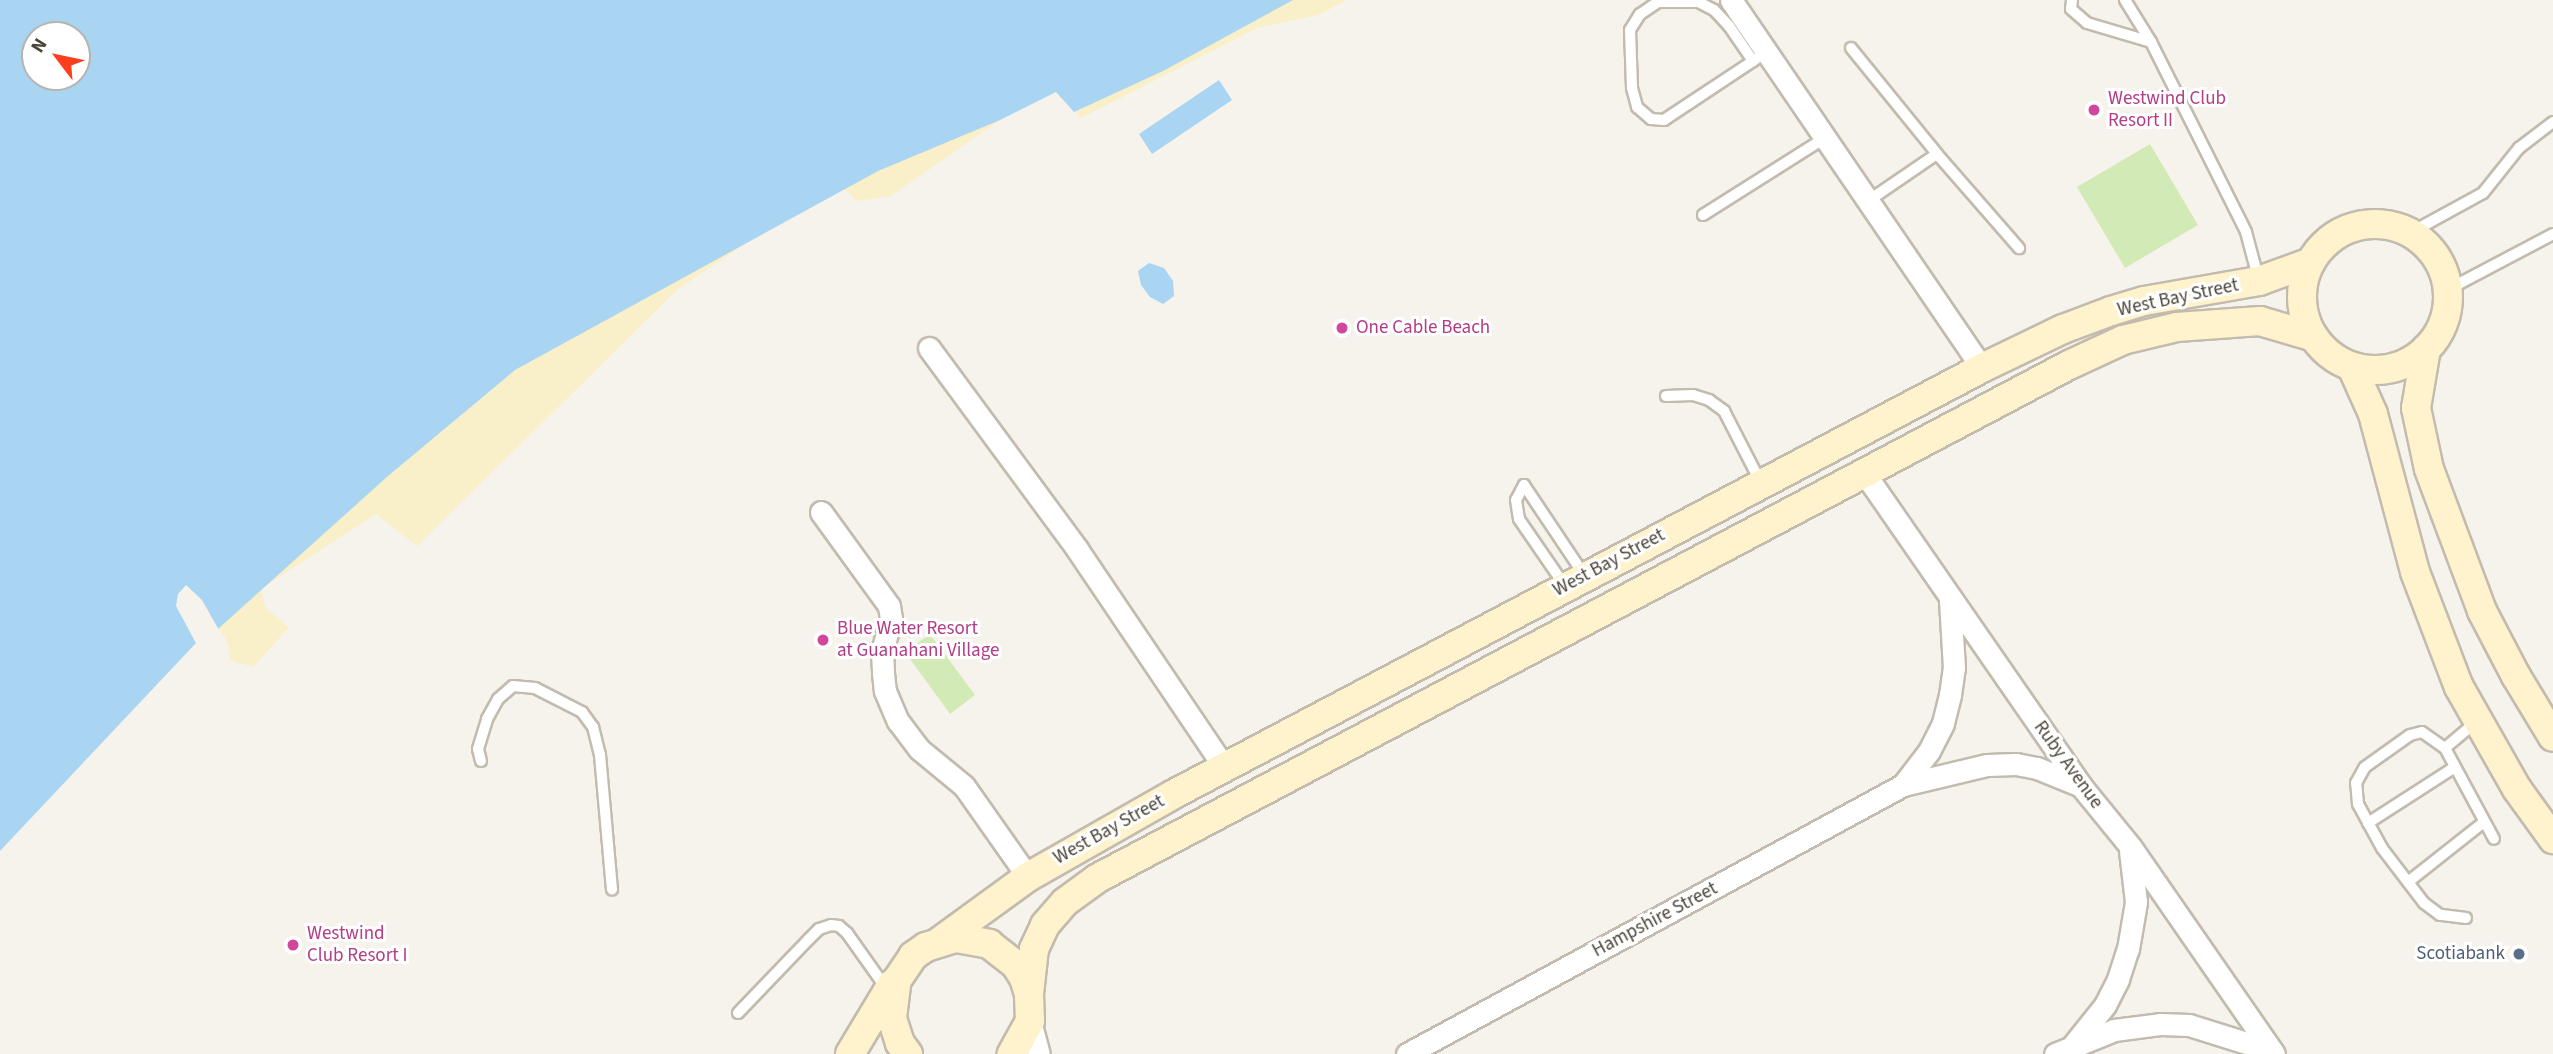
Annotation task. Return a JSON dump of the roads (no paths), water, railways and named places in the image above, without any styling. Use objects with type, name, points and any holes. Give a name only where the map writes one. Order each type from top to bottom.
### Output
[{"type":"main road","points":[[2426,349],[2399,366],[2384,369],[2352,367],[2330,355],[2314,337],[2302,304],[2304,278],[2311,262],[2330,240],[2355,227],[2383,224],[2410,233],[2435,257],[2447,289],[2445,317],[2426,349],[2416,408],[2429,469],[2482,611],[2515,676],[2553,737]]},
{"type":"main road","name":"West Bay Street","points":[[896,980],[913,956],[940,941],[1028,877],[1224,767],[1982,368],[2063,329],[2144,301],[2259,281],[2311,262]]},
{"type":"main road","name":"West Bay Street","points":[[1029,1007],[1034,949],[1045,925],[1065,902],[1098,878],[2069,365],[2123,340],[2177,327],[2238,321],[2283,326],[2314,337]]},
{"type":"main road","points":[[2352,367],[2373,414],[2415,572],[2459,687],[2517,789],[2553,839]]},
{"type":"main road","points":[[940,941],[973,939],[1003,952],[1015,964],[1029,1007],[1012,1054]]},
{"type":"main road","points":[[850,1054],[896,980]]},
{"type":"main road","points":[[896,980],[892,1018],[900,1043],[908,1054]]},
{"type":"street","points":[[1731,0],[1760,57],[1825,138],[1982,368]]},
{"type":"street","points":[[929,348],[1077,550],[1224,767]]},
{"type":"street","name":"Ruby Avenue","points":[[1865,474],[2081,786],[2130,846],[2273,1053]]},
{"type":"street","points":[[821,512],[889,606],[891,618],[882,652],[883,673],[885,691],[898,721],[919,748],[964,786],[1028,877]]},
{"type":"street","name":"Hampshire Street","points":[[1903,785],[1929,751],[1943,723],[1950,695],[1954,646],[1949,597]]},
{"type":"street","name":"Hampshire Street","points":[[1407,1054],[1903,785],[1987,765],[2016,764],[2037,768],[2081,786]]},
{"type":"street","points":[[2064,1049],[2105,1005],[2118,979],[2128,948],[2136,902],[2130,846]]},
{"type":"street","points":[[1029,1007],[1039,1054]]},
{"type":"street","points":[[2064,1049],[2114,1030],[2160,1024],[2189,1026],[2273,1053]]},
{"type":"lane","points":[[2071,0],[2071,9],[2087,23],[2151,42]]},
{"type":"lane","points":[[2125,0],[2151,42],[2246,232],[2259,281]]},
{"type":"lane","points":[[1658,2],[1698,2],[1714,10],[1760,57],[1664,120],[1651,119],[1637,107],[1632,88],[1630,30],[1640,14],[1658,2]]},
{"type":"lane","points":[[1851,48],[1937,154],[2019,248]]},
{"type":"lane","points":[[2410,233],[2483,193],[2519,148],[2553,122]]},
{"type":"lane","points":[[1703,215],[1825,138]]},
{"type":"lane","points":[[1868,201],[1937,154]]},
{"type":"lane","points":[[2447,289],[2553,234]]},
{"type":"lane","points":[[1666,396],[1693,395],[1709,400],[1724,411],[1761,483]]},
{"type":"lane","points":[[1524,485],[1575,581],[1519,519],[1516,500],[1524,485]]},
{"type":"lane","points":[[481,761],[478,748],[487,719],[498,699],[513,687],[535,688],[582,712],[593,727],[600,755],[612,889]]},
{"type":"lane","points":[[2445,748],[2476,725],[2474,714]]},
{"type":"lane","points":[[2466,918],[2440,915],[2424,903],[2382,848],[2358,804],[2356,783],[2365,767],[2410,735],[2422,732],[2445,748],[2494,839]]},
{"type":"lane","points":[[2368,823],[2455,767]]},
{"type":"lane","points":[[2408,882],[2484,822]]},
{"type":"lane","points":[[738,1013],[819,929],[831,925],[839,926],[896,980]]},
{"type":"water","points":[[0,0],[1293,0],[1163,71],[1074,112],[1056,92],[1000,120],[878,171],[515,370],[388,476],[218,629],[196,643],[0,851]]},
{"type":"water","points":[[1219,80],[1232,100],[1152,154],[1139,134]]},
{"type":"water","points":[[1149,263],[1164,268],[1173,281],[1174,296],[1163,304],[1150,297],[1141,285],[1138,271]]},
{"type":"place","name":"Westwind Club Resort II","points":[[2094,110]]},
{"type":"place","name":"One Cable Beach","points":[[1342,328]]},
{"type":"place","name":"Blue Water Resort at Guanahani Village","points":[[823,640]]},
{"type":"place","name":"Westwind Club Resort I","points":[[293,945]]},
{"type":"place","name":"Scotiabank","points":[[2519,954]]}]
